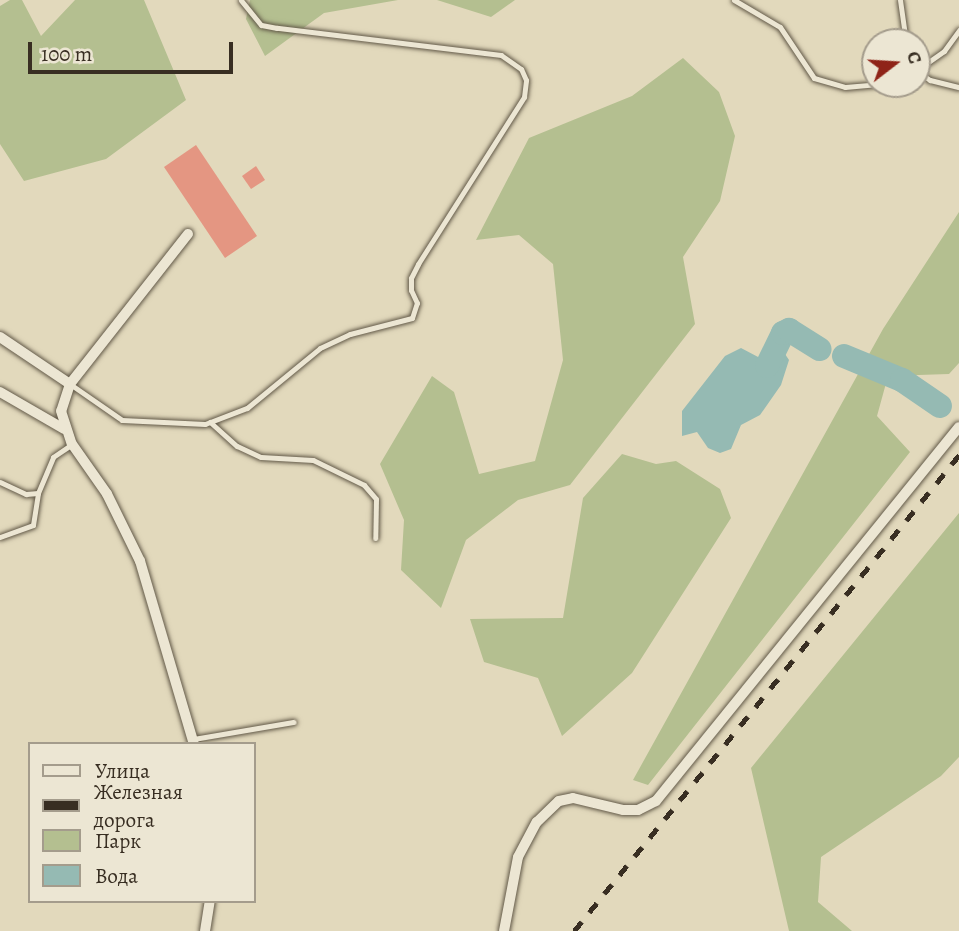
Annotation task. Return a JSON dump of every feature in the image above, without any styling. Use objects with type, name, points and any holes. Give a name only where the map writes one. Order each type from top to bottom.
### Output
[{"type":"street","points":[[188,234],[70,384],[61,411],[64,429],[107,494],[141,561],[194,741]]},
{"type":"street","points":[[0,337],[70,384]]},
{"type":"street","points":[[0,392],[64,429]]},
{"type":"street","points":[[504,931],[518,858],[537,822],[559,801],[573,798],[630,810],[656,801],[959,427]]},
{"type":"street","points":[[205,931],[210,903]]},
{"type":"lane","points":[[70,384],[122,419],[210,422],[247,408],[320,348],[350,334],[412,318],[417,303],[411,290],[411,278],[418,264],[524,97],[526,80],[511,59],[483,50],[261,25],[241,0]]},
{"type":"lane","points":[[734,0],[780,27],[814,78],[845,87],[861,86]]},
{"type":"lane","points":[[900,0],[904,28]]},
{"type":"lane","points":[[931,61],[944,51],[959,30]]},
{"type":"lane","points":[[931,80],[959,87]]},
{"type":"lane","points":[[210,422],[237,446],[261,457],[313,460],[364,485],[376,499],[375,538]]},
{"type":"lane","points":[[0,537],[33,525],[38,493],[53,457],[72,444]]},
{"type":"lane","points":[[0,482],[26,494],[38,493]]},
{"type":"lane","points":[[194,741],[294,722]]},
{"type":"green space","points":[[10,0],[22,0],[41,36],[75,0],[144,0],[186,100],[106,159],[24,181],[0,144],[0,6]]},
{"type":"green space","points":[[250,0],[398,0],[324,13],[265,56],[246,19]]},
{"type":"green space","points":[[437,0],[515,0],[491,17]]},
{"type":"green space","points":[[683,58],[719,92],[735,136],[720,201],[683,257],[695,324],[570,485],[518,500],[466,540],[441,608],[401,570],[404,520],[380,464],[432,376],[454,392],[479,474],[535,461],[563,360],[553,264],[519,235],[476,240],[529,138],[632,96]]},
{"type":"green space","points":[[959,212],[959,363],[949,374],[888,376],[877,416],[910,452],[648,785],[633,780],[883,329]]},
{"type":"green space","points":[[622,454],[656,464],[676,461],[720,489],[731,518],[632,673],[562,736],[538,678],[484,662],[470,619],[563,618],[583,498]]},
{"type":"green space","points":[[959,513],[959,757],[941,776],[821,857],[818,902],[852,931],[789,931],[751,768]]},
{"type":"water","points":[[741,348],[760,358],[772,351],[785,354],[789,360],[781,385],[760,415],[741,425],[731,449],[720,453],[708,448],[697,432],[682,436],[682,411],[725,356]]},
{"type":"building","points":[[196,145],[257,236],[225,258],[164,167]]},
{"type":"building","points":[[256,166],[265,180],[251,189],[242,176]]},
{"type":"waterway","points":[[767,366],[783,333],[789,330],[819,349]]},
{"type":"waterway","points":[[844,356],[902,380],[940,406]]},
{"type":"railway","points":[[574,931],[959,455]]}]
